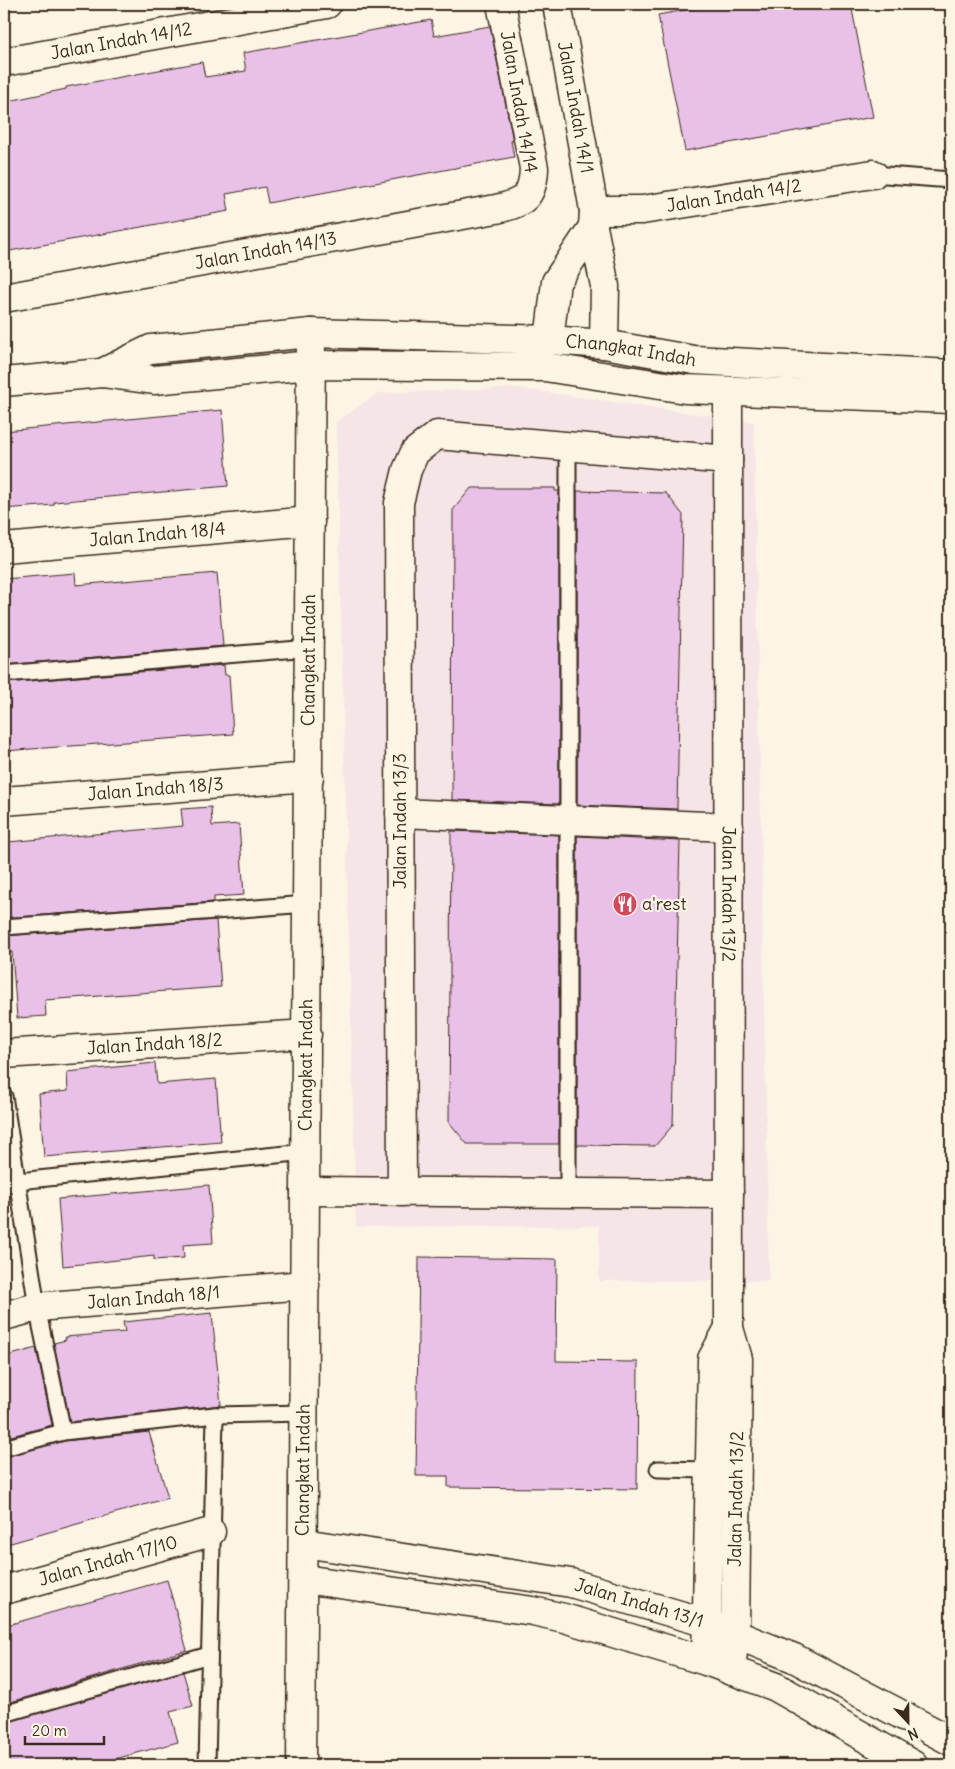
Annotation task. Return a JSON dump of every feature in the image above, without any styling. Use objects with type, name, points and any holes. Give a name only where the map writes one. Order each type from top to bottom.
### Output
[{"type":"street","name":"Jalan Indah 14/12","points":[[4,62],[327,4]]},
{"type":"street","name":"Jalan Indah 14/14","points":[[501,4],[534,168],[533,185],[526,198]]},
{"type":"street","name":"Jalan Indah 14/1","points":[[557,4],[605,286],[604,344]]},
{"type":"street","name":"Jalan Indah 14/2","points":[[594,219],[873,174]]},
{"type":"street","name":"Jalan Indah 14/13","points":[[4,298],[496,209],[512,205],[526,198]]},
{"type":"street","points":[[549,340],[556,282],[594,219]]},
{"type":"street","name":"Changkat Indah","points":[[301,1765],[311,333]]},
{"type":"street","name":"Changkat Indah","points":[[102,373],[151,349],[311,333],[549,340],[604,344],[694,360],[951,374]]},
{"type":"street","name":"Changkat Indah","points":[[4,382],[102,373],[154,380],[312,365],[545,367],[685,389],[951,399]]},
{"type":"street","name":"Jalan Indah 13/2","points":[[728,392],[729,1328],[738,1359],[735,1632],[731,1671]]},
{"type":"street","name":"Jalan Indah 13/3","points":[[402,1192],[398,503],[407,470],[415,452],[437,435],[568,446]]},
{"type":"street","points":[[568,446],[728,460]]},
{"type":"street","name":"Jalan Indah 18/4","points":[[4,548],[310,521]]},
{"type":"street","name":"Jalan Indah 18/3","points":[[4,801],[309,777]]},
{"type":"street","points":[[400,813],[729,827]]},
{"type":"street","name":"Jalan Indah 18/2","points":[[4,1054],[307,1034]]},
{"type":"street","points":[[305,1191],[729,1194]]},
{"type":"street","name":"Jalan Indah 18/1","points":[[4,1316],[37,1307],[305,1285]]},
{"type":"street","name":"Jalan Indah 13/2","points":[[706,1661],[712,1359],[729,1328]]},
{"type":"street","name":"Jalan Indah 17/10","points":[[4,1590],[211,1532]]},
{"type":"street","name":"Jalan Indah 13/1","points":[[303,1543],[571,1583],[707,1623],[735,1632],[794,1658],[951,1740]]},
{"type":"street","name":"Jalan Indah 13/1","points":[[303,1579],[533,1611],[564,1618],[706,1661],[776,1687],[913,1765]]},
{"type":"lane","points":[[873,174],[951,180]]},
{"type":"lane","points":[[568,446],[568,1193]]},
{"type":"lane","points":[[4,674],[309,648]]},
{"type":"lane","points":[[4,927],[307,904]]},
{"type":"lane","points":[[4,1096],[11,1183],[63,1432]]},
{"type":"lane","points":[[11,1183],[306,1152]]},
{"type":"lane","points":[[4,1448],[63,1432],[215,1415],[304,1413]]},
{"type":"lane","points":[[207,1765],[215,1415]]},
{"type":"lane","points":[[658,1469],[710,1470]]},
{"type":"lane","points":[[4,1714],[209,1655]]},
{"type":"shaded area","points":[[517,388],[754,422],[769,1281],[599,1281],[599,1226],[356,1227],[336,422],[378,393]]},
{"type":"building","points":[[706,4],[851,4],[873,117],[685,151],[658,15],[707,6]]},
{"type":"building","points":[[431,20],[434,36],[490,26],[513,141],[511,141],[514,157],[268,203],[265,187],[226,194],[229,211],[4,252],[4,102],[66,89],[66,87],[202,62],[205,77],[246,71],[243,53]]},
{"type":"building","points":[[222,410],[228,486],[54,502],[54,505],[4,509],[4,431]]},
{"type":"building","points":[[471,488],[555,488],[555,491],[559,491],[559,804],[452,800],[453,510]]},
{"type":"building","points":[[577,491],[666,493],[683,515],[677,809],[577,805]]},
{"type":"building","points":[[75,573],[76,585],[217,573],[223,646],[4,665],[4,579]]},
{"type":"building","points":[[224,665],[225,675],[229,675],[233,734],[4,751],[4,683]]},
{"type":"building","points":[[211,807],[212,826],[239,824],[244,895],[214,897],[214,902],[4,918],[4,867],[10,867],[8,842],[183,826],[181,809]]},
{"type":"building","points":[[451,831],[559,835],[559,1144],[467,1144],[449,1122]]},
{"type":"building","points":[[577,836],[680,841],[673,1125],[655,1146],[577,1145]]},
{"type":"building","points":[[216,920],[221,987],[45,1000],[46,1016],[17,1018],[12,952],[4,952],[4,936]]},
{"type":"building","points":[[155,1063],[157,1084],[216,1079],[221,1142],[44,1157],[39,1094],[68,1091],[67,1072]]},
{"type":"building","points":[[209,1185],[213,1243],[183,1245],[184,1258],[154,1260],[154,1256],[63,1266],[58,1199]]},
{"type":"building","points":[[419,1257],[557,1259],[556,1361],[638,1362],[637,1489],[448,1487],[448,1476],[416,1476]]},
{"type":"building","points":[[212,1313],[221,1405],[70,1422],[54,1343],[66,1340],[65,1337],[125,1332],[123,1322]]},
{"type":"building","points":[[36,1348],[52,1425],[4,1438],[4,1357]]},
{"type":"building","points":[[149,1432],[168,1498],[4,1545],[4,1457],[65,1441]]},
{"type":"building","points":[[167,1580],[187,1650],[4,1704],[4,1626]]},
{"type":"building","points":[[183,1672],[193,1706],[170,1712],[178,1742],[93,1765],[4,1765],[4,1723]]},
{"type":"place","name":"a'rest","points":[[625,904]]}]
